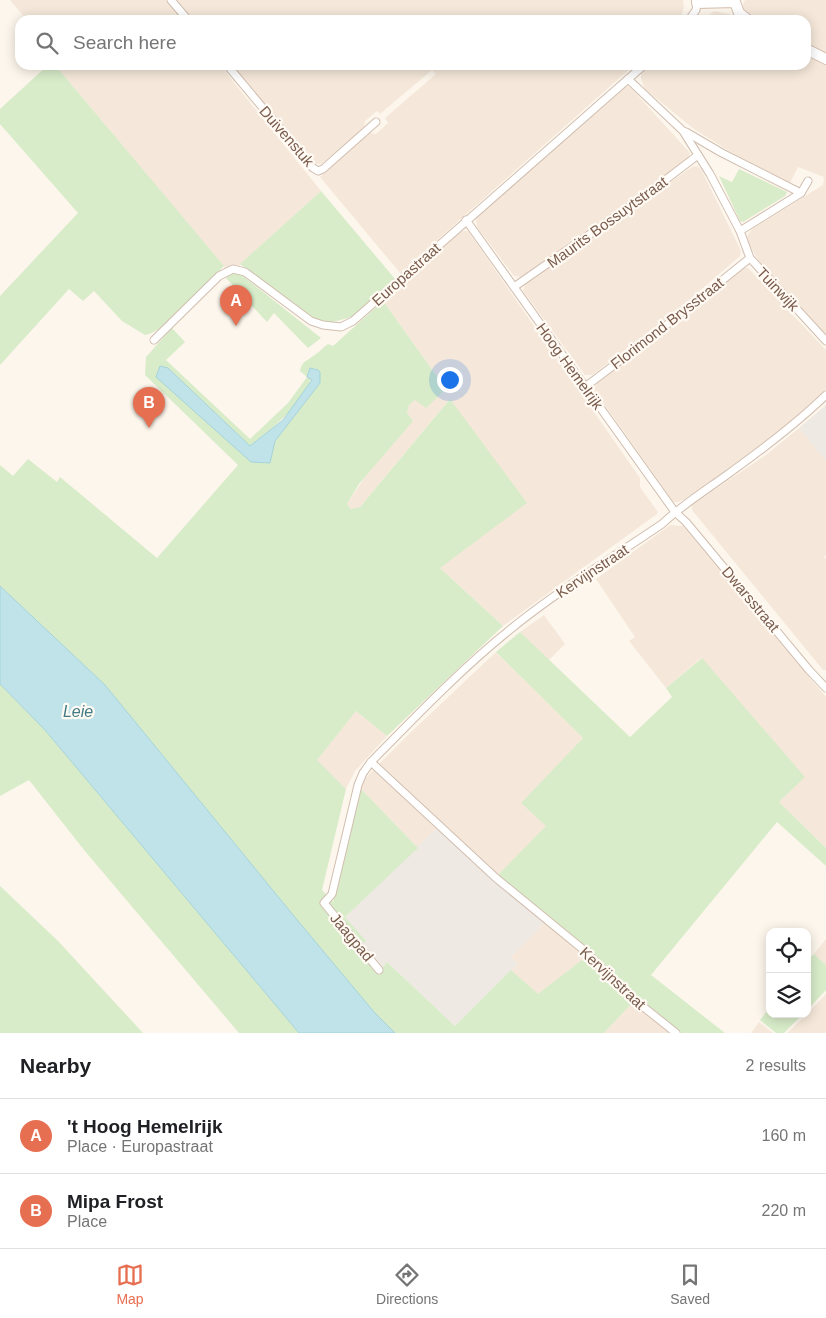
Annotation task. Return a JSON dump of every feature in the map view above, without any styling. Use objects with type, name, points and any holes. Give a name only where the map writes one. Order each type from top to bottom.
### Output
[{"type":"street","points":[[171,0],[184,15]]},
{"type":"street","points":[[692,15],[696,10],[697,1],[735,1],[742,15]]},
{"type":"street","points":[[811,52],[826,59]]},
{"type":"street","name":"Duivenstuk","points":[[230,70],[313,168],[318,171],[323,169],[376,122]]},
{"type":"street","name":"Europastraat","points":[[154,340],[219,276],[233,268],[245,272],[311,321],[323,325],[341,327],[353,321],[638,70]]},
{"type":"street","name":"Tuinwijk","points":[[628,79],[683,131],[801,193]]},
{"type":"street","name":"Tuinwijk","points":[[683,131],[710,174],[740,231],[750,258],[826,342]]},
{"type":"street","name":"Maurits Bossuytstraat","points":[[514,287],[639,200],[698,155]]},
{"type":"street","points":[[740,231],[801,193],[808,181]]},
{"type":"street","name":"Hoog Hemelrijk","points":[[466,220],[675,512]]},
{"type":"street","name":"Florimond Brysstraat","points":[[585,387],[750,258]]},
{"type":"street","name":"Kervijnstraat","points":[[324,903],[332,894],[358,785],[363,773],[371,762],[464,670],[512,628],[572,584],[662,524],[675,512],[803,418],[826,395]]},
{"type":"street","name":"Dwarsstraat","points":[[675,512],[692,529],[809,670],[825,685]]},
{"type":"street","name":"Kervijnstraat","points":[[371,762],[496,878],[585,951],[631,996],[676,1033]]},
{"type":"street","name":"Jaagpad","points":[[324,903],[379,970]]},
{"type":"shaded area","points":[[10,0],[168,0],[180,15],[23,15]]},
{"type":"shaded area","points":[[176,0],[683,0],[684,7],[682,15],[189,15]]},
{"type":"shaded area","points":[[745,0],[826,0],[826,55],[811,47],[811,15],[750,15],[744,12],[742,7]]},
{"type":"shaded area","points":[[714,11],[731,15],[709,15]]},
{"type":"shaded area","points":[[811,57],[826,65],[826,336],[785,293],[758,260],[749,244],[747,236],[752,229],[823,185],[824,177],[798,167],[790,183],[753,166],[694,129],[645,89],[641,79],[641,72],[643,70],[811,70]]},
{"type":"shaded area","points":[[59,70],[224,70],[321,191],[230,274]]},
{"type":"shaded area","points":[[236,70],[432,70],[380,114],[377,111],[365,121],[364,128],[321,164],[316,164]]},
{"type":"shaded area","points":[[432,70],[628,70],[400,273],[320,177],[370,133],[376,134],[388,123],[385,118],[436,74]]},
{"type":"shaded area","points":[[627,86],[632,89],[690,153],[687,160],[521,277],[514,276],[477,227],[476,218]]},
{"type":"shaded area","points":[[697,166],[701,169],[741,251],[740,256],[674,313],[592,375],[585,375],[523,291],[525,284],[692,167]]},
{"type":"shaded area","points":[[463,231],[468,231],[640,478],[640,487],[658,512],[503,626],[440,568],[450,399],[360,507],[351,509],[347,504],[407,413],[409,405],[415,400],[446,389],[383,301],[453,237]]},
{"type":"shaded area","points":[[748,268],[826,350],[826,389],[762,444],[685,499],[673,502],[595,391],[595,387],[597,382],[691,313],[714,290],[738,270]]},
{"type":"shaded area","points":[[826,405],[826,461],[799,428]]},
{"type":"shaded area","points":[[799,428],[826,461],[826,555],[824,557],[826,559],[826,670],[823,670],[692,510],[692,505],[766,455]]},
{"type":"shaded area","points":[[670,525],[683,526],[826,697],[826,848],[779,802],[804,777],[701,658],[666,688],[629,641],[635,637],[596,579]]},
{"type":"shaded area","points":[[544,615],[565,644],[548,661],[520,632]]},
{"type":"shaded area","points":[[496,652],[583,738],[522,803],[547,826],[498,875],[379,764]]},
{"type":"shaded area","points":[[356,711],[387,736],[355,771],[346,789],[316,760]]},
{"type":"shaded area","points":[[373,770],[437,828],[418,848],[361,789],[365,779]]},
{"type":"shaded area","points":[[437,828],[545,922],[511,957],[518,964],[455,1026],[387,962],[382,968],[362,944],[365,941],[345,917]]},
{"type":"shaded area","points":[[545,922],[587,956],[538,995],[511,970],[518,964],[511,957]]},
{"type":"shaded area","points":[[826,939],[826,965],[814,954]]},
{"type":"shaded area","points":[[826,994],[826,1033],[787,1033],[803,1018],[811,1018],[811,1010]]},
{"type":"shaded area","points":[[633,1002],[671,1033],[604,1033]]},
{"type":"shaded area","points":[[759,1022],[773,1033],[751,1033]]},
{"type":"green space","points":[[43,70],[59,70],[224,266],[165,325],[145,335],[122,321],[94,291],[83,301],[69,289],[0,365],[0,296],[78,213],[0,124],[0,109]]},
{"type":"green space","points":[[739,169],[787,192],[785,196],[743,222],[740,221],[719,176],[732,182]]},
{"type":"green space","points":[[321,191],[396,280],[351,317],[333,322],[320,321],[301,311],[240,264]]},
{"type":"green space","points":[[234,269],[321,338],[308,348],[274,313],[267,322],[226,278]]},
{"type":"green space","points":[[383,301],[446,389],[426,408],[415,400],[409,405],[407,413],[413,421],[359,484],[347,504],[351,509],[360,507],[450,399],[527,503],[440,568],[503,626],[387,736],[356,711],[317,760],[346,789],[322,890],[333,902],[361,789],[418,848],[345,917],[366,941],[362,944],[382,968],[387,962],[455,1026],[511,970],[538,994],[587,956],[633,1002],[604,1033],[395,1033],[374,1012],[298,921],[105,685],[0,586],[0,465],[13,476],[28,459],[57,482],[60,477],[157,558],[238,465],[145,375],[146,357],[172,328],[185,342],[166,360],[250,439],[288,403],[307,377],[300,371],[304,363],[328,344],[333,346]],"holes":[[[160,366],[168,368],[250,446],[298,402],[311,380],[314,368],[320,372],[320,383],[275,441],[270,463],[251,462]]]},
{"type":"green space","points":[[520,632],[630,737],[672,697],[666,688],[702,658],[805,777],[779,802],[826,848],[826,866],[777,822],[651,975],[725,1033],[681,1033],[639,1001],[498,875],[546,826],[521,803],[583,738],[496,652]]},
{"type":"green space","points":[[0,684],[45,730],[299,1033],[239,1033],[84,850],[29,780],[0,796]]},
{"type":"green space","points":[[0,886],[58,941],[143,1033],[0,1033]]},
{"type":"green space","points":[[814,954],[826,965],[826,990],[811,1006],[811,973],[811,957]]},
{"type":"green space","points":[[766,1012],[766,1018],[799,1018],[784,1033],[776,1033],[760,1020]]},
{"type":"water","points":[[160,366],[168,368],[250,446],[283,420],[312,380],[307,377],[310,368],[320,372],[320,383],[275,441],[270,463],[251,462],[156,377]]},
{"type":"water","name":"Leie","points":[[0,586],[105,685],[298,921],[374,1012],[395,1033],[299,1033],[45,730],[0,684]]},
{"type":"place","name":"'t Hoog Hemelrijk","points":[[236,326]]},
{"type":"place","name":"Mipa Frost","points":[[149,428]]}]
